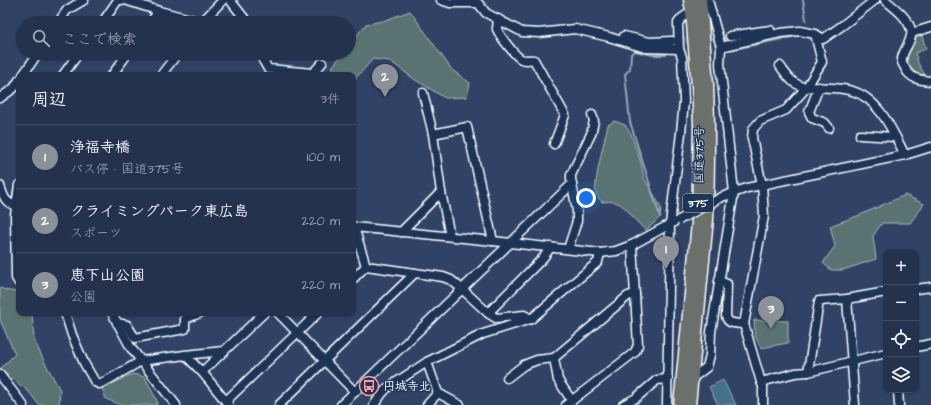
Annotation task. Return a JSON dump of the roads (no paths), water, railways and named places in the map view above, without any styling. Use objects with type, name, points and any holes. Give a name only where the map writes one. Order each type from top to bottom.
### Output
[{"type":"highway","name":"国道375号","points":[[689,405],[707,219],[708,123],[700,0]]},
{"type":"highway","name":"国道375号","points":[[680,405],[698,208],[700,124],[691,6]]},
{"type":"street","points":[[63,16],[67,10],[84,0]]},
{"type":"street","points":[[107,16],[118,0],[121,0]]},
{"type":"street","points":[[125,0],[179,16]]},
{"type":"street","points":[[208,16],[223,0]]},
{"type":"street","points":[[230,0],[243,16]]},
{"type":"street","points":[[441,0],[450,3],[479,2],[486,13],[522,32],[539,33],[576,29],[645,48],[679,49]]},
{"type":"street","points":[[691,379],[707,367],[710,356],[711,332],[734,192],[720,64],[721,47],[708,0]]},
{"type":"street","points":[[721,47],[780,33],[800,31],[816,34],[823,39],[875,0]]},
{"type":"street","points":[[885,0],[904,17],[911,29],[912,35],[905,50],[902,62],[907,72],[914,78],[931,81]]},
{"type":"street","points":[[667,405],[670,224],[684,101],[684,78],[682,57],[679,49],[678,23],[691,6]]},
{"type":"street","points":[[155,16],[159,11]]},
{"type":"street","points":[[498,19],[497,28],[501,36],[518,57],[524,60],[534,60],[565,115],[554,144]]},
{"type":"street","points":[[912,33],[931,27]]},
{"type":"street","points":[[730,36],[776,29],[780,33]]},
{"type":"street","points":[[602,35],[609,32],[649,42],[672,41]]},
{"type":"street","points":[[763,405],[763,386],[744,324],[764,216],[762,185],[752,138],[753,129],[760,121],[786,110],[806,88],[822,62],[816,34]]},
{"type":"street","points":[[25,72],[33,60]]},
{"type":"street","points":[[65,72],[74,60]]},
{"type":"street","points":[[114,72],[123,60]]},
{"type":"street","points":[[163,72],[173,60]]},
{"type":"street","points":[[263,60],[268,69],[302,72]]},
{"type":"street","points":[[314,72],[322,63]]},
{"type":"street","points":[[780,66],[797,85],[806,88],[819,87],[851,90],[862,94],[872,102],[882,115],[905,155]]},
{"type":"street","points":[[0,98],[16,85]]},
{"type":"street","points":[[819,87],[809,112],[812,118],[825,123],[828,128]]},
{"type":"street","points":[[423,93],[433,134],[441,192],[450,236]]},
{"type":"street","points":[[568,249],[577,222],[577,211],[571,175],[591,134],[594,121],[592,115]]},
{"type":"street","points":[[433,134],[467,127],[493,241]]},
{"type":"street","points":[[860,134],[896,137]]},
{"type":"street","points":[[356,227],[450,236],[600,253],[616,251],[632,245],[734,192],[905,155],[931,147]]},
{"type":"street","points":[[341,405],[572,184]]},
{"type":"street","points":[[0,186],[6,200],[11,204],[16,205],[16,278]]},
{"type":"street","points":[[401,232],[441,192]]},
{"type":"street","points":[[356,236],[366,266]]},
{"type":"street","points":[[554,358],[558,380],[569,403],[635,352],[638,345],[632,245]]},
{"type":"street","points":[[488,313],[543,258],[551,247]]},
{"type":"street","points":[[374,405],[387,388],[427,362],[483,334],[532,319],[598,262],[600,253]]},
{"type":"street","points":[[366,266],[443,277],[451,280],[488,313],[496,318],[524,315],[532,319]]},
{"type":"street","points":[[356,276],[366,266]]},
{"type":"street","points":[[279,405],[415,273]]},
{"type":"street","points":[[719,281],[727,284],[727,320],[730,323],[744,324]]},
{"type":"street","points":[[919,289],[931,287]]},
{"type":"street","points":[[808,372],[819,301],[847,299],[883,293]]},
{"type":"street","points":[[507,378],[524,365],[537,360],[554,358],[628,296],[635,294]]},
{"type":"street","points":[[847,299],[855,405]]},
{"type":"street","points":[[66,316],[84,363],[95,382],[99,384],[141,361],[224,351]]},
{"type":"street","points":[[114,316],[131,348],[176,405]]},
{"type":"street","points":[[117,323],[127,325],[135,338],[185,329],[185,319],[192,316]]},
{"type":"street","points":[[202,372],[261,316]]},
{"type":"street","points":[[281,316],[355,392]]},
{"type":"street","points":[[185,355],[202,372],[227,403],[315,316]]},
{"type":"street","points":[[919,346],[931,344]]},
{"type":"street","points":[[761,382],[883,354]]},
{"type":"street","points":[[427,362],[438,393],[460,405]]},
{"type":"street","points":[[0,375],[23,405]]},
{"type":"street","points":[[623,405],[636,398],[657,380],[668,379]]},
{"type":"street","points":[[427,405],[438,393]]},
{"type":"street","points":[[898,393],[899,405]]},
{"type":"water","points":[[723,380],[736,405],[718,405],[709,387]]},
{"type":"waterway","points":[[803,0],[806,20]]},
{"type":"waterway","points":[[730,50],[801,35]]},
{"type":"waterway","points":[[660,217],[630,122],[625,74],[630,69],[631,54],[635,51],[653,55],[666,55]]},
{"type":"tunnel","points":[[672,41],[730,36]]},
{"type":"place","name":"クライミングパーク東広島","points":[[385,97]]},
{"type":"place","name":"浄福寺橋","points":[[666,269]]},
{"type":"place","name":"恵下山公園","points":[[771,329]]},
{"type":"place","name":"円城寺北","points":[[369,386]]}]
